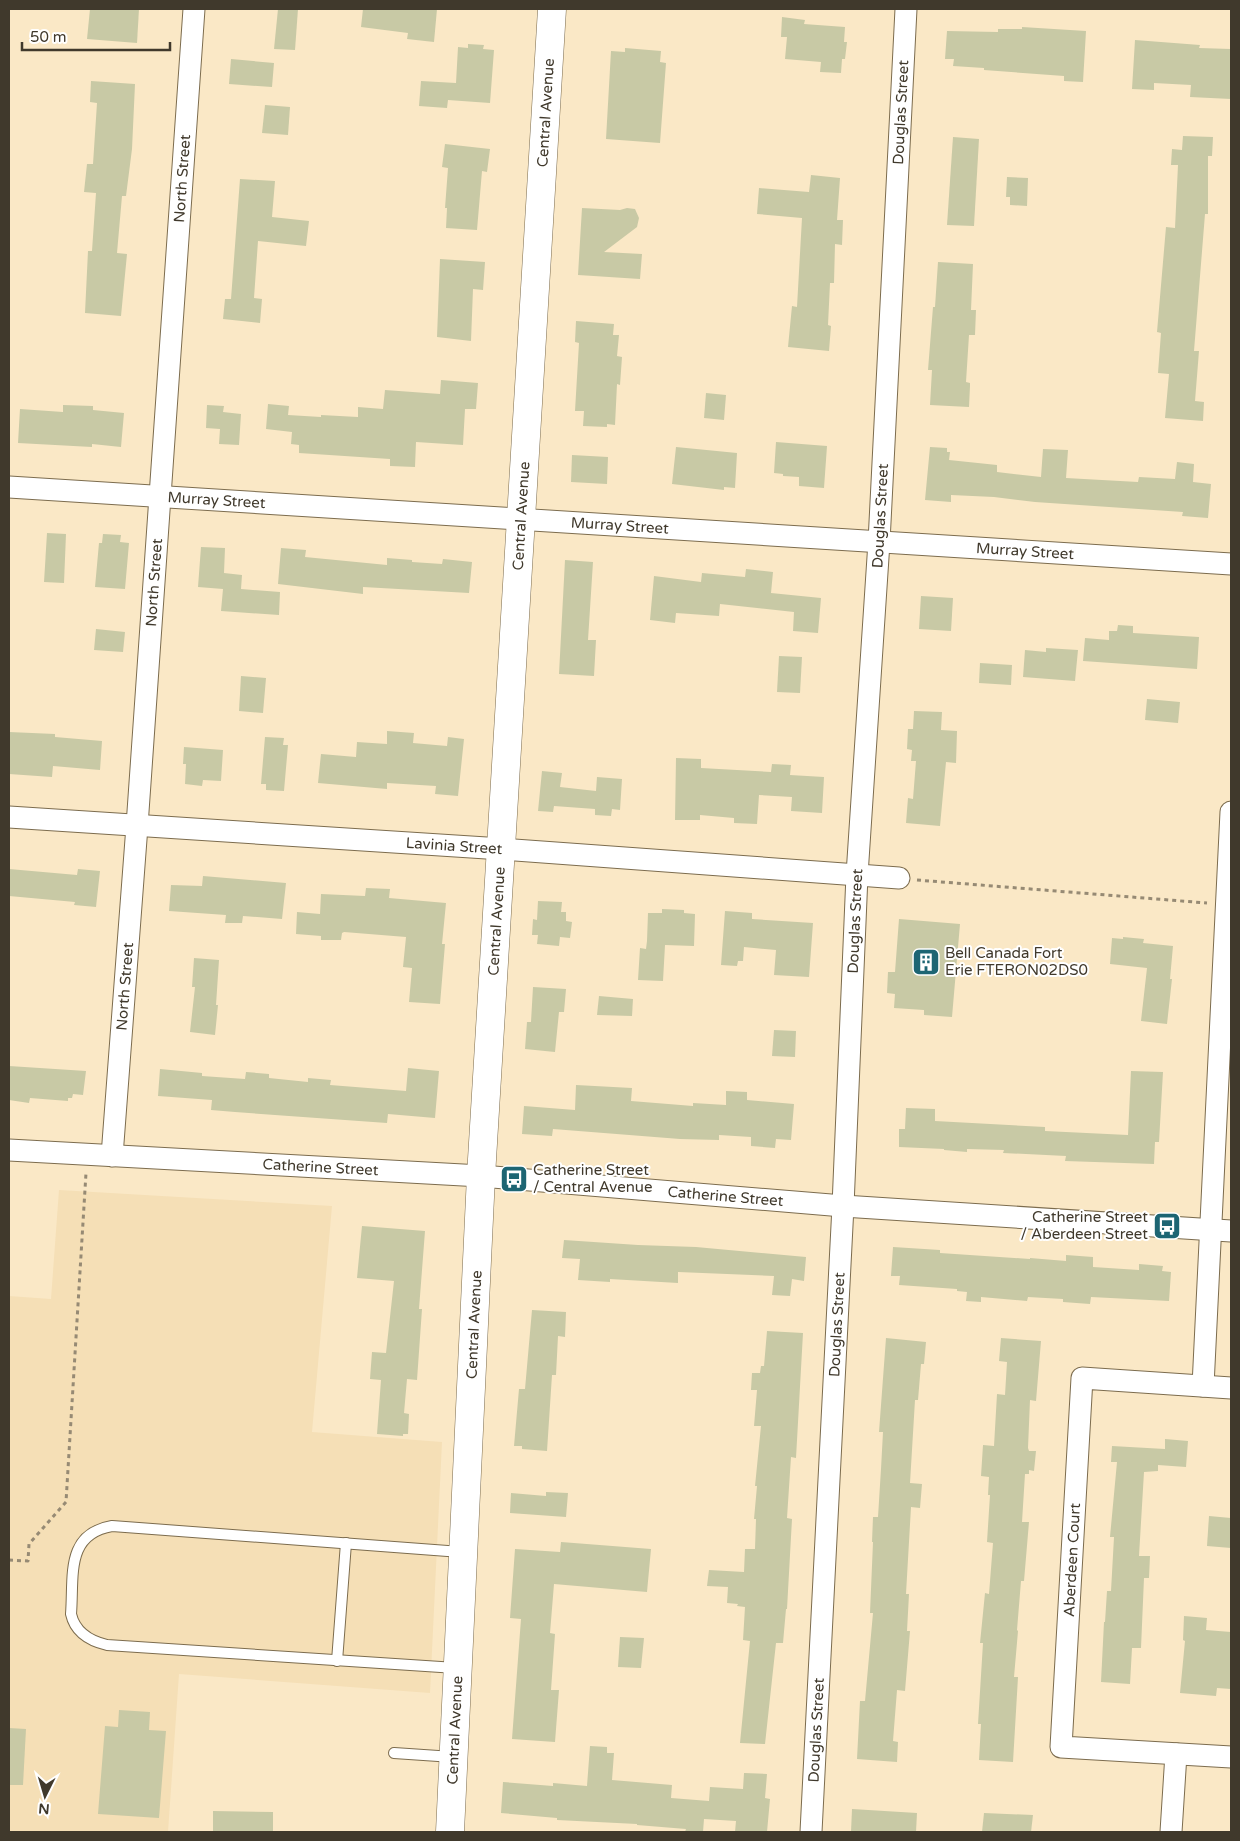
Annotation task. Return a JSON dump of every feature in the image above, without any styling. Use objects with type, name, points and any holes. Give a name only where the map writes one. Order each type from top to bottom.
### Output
[{"type":"main road","name":"Central Avenue","points":[[450,1832],[481,1176],[552,9]]},
{"type":"street","name":"North Street","points":[[112,1156],[194,9]]},
{"type":"street","name":"Douglas Street","points":[[811,1832],[843,1206],[856,874],[879,542],[906,9]]},
{"type":"street","name":"Murray Street","points":[[9,487],[1231,564]]},
{"type":"street","points":[[1203,1386],[1222,1230],[1231,812]]},
{"type":"street","name":"Lavinia Street","points":[[9,818],[502,849],[899,878]]},
{"type":"street","name":"Catherine Street","points":[[9,1150],[481,1176],[843,1206],[1222,1230]]},
{"type":"street","name":"Aberdeen Court","points":[[1231,1388],[1082,1378],[1062,1747],[1231,1757]]},
{"type":"street","points":[[1171,1832],[1176,1754]]},
{"type":"lane","points":[[457,1668],[117,1646],[96,1642],[84,1635],[73,1621],[71,1614],[75,1556],[78,1546],[90,1533],[112,1526],[462,1552]]},
{"type":"lane","points":[[337,1661],[346,1542]]},
{"type":"lane","points":[[394,1753],[453,1757]]},
{"type":"path","points":[[899,878],[1229,904]]},
{"type":"path","points":[[9,1560],[28,1561],[29,1544],[66,1502],[87,1155]]},
{"type":"shaded area","points":[[59,1190],[332,1206],[312,1432],[442,1442],[430,1693],[179,1674],[168,1832],[9,1832],[9,1296],[51,1299]]},
{"type":"building","points":[[90,9],[139,9],[137,43],[87,39]]},
{"type":"building","points":[[278,9],[298,9],[295,50],[274,49]]},
{"type":"building","points":[[363,9],[437,9],[434,42],[407,39],[408,33],[361,27]]},
{"type":"building","points":[[782,17],[805,20],[804,24],[845,27],[844,42],[847,42],[845,59],[842,59],[841,73],[820,72],[821,62],[785,59],[787,37],[781,37]]},
{"type":"building","points":[[1022,27],[1086,31],[1083,82],[1064,81],[1064,76],[953,66],[954,59],[945,59],[947,31],[998,32],[998,29],[1022,29]]},
{"type":"building","points":[[1135,40],[1200,45],[1199,48],[1231,49],[1231,99],[1190,97],[1191,85],[1154,83],[1154,90],[1132,89]]},
{"type":"building","points":[[468,44],[484,45],[483,49],[494,50],[490,103],[448,100],[447,108],[419,106],[421,81],[456,83],[458,47],[468,48]]},
{"type":"building","points":[[625,48],[661,51],[660,62],[666,63],[660,143],[606,139],[611,51],[625,52]]},
{"type":"building","points":[[231,59],[274,63],[272,87],[229,84]]},
{"type":"building","points":[[91,81],[135,84],[132,149],[126,196],[122,196],[117,253],[127,254],[121,316],[85,313],[88,251],[92,251],[96,193],[84,192],[87,164],[93,164],[97,103],[90,102]]},
{"type":"building","points":[[265,105],[290,107],[288,135],[262,133]]},
{"type":"building","points":[[1183,136],[1213,137],[1212,156],[1208,156],[1208,214],[1205,214],[1194,351],[1199,351],[1195,401],[1204,402],[1203,421],[1165,418],[1169,374],[1158,373],[1161,333],[1157,332],[1166,227],[1175,228],[1178,165],[1171,165],[1172,149],[1182,150]]},
{"type":"building","points":[[953,137],[979,139],[974,226],[947,225]]},
{"type":"building","points":[[445,144],[490,149],[487,172],[482,171],[477,230],[446,228],[447,208],[445,208],[448,168],[442,167]]},
{"type":"building","points":[[811,175],[840,178],[837,220],[843,220],[842,245],[835,244],[834,283],[830,283],[828,325],[831,326],[829,351],[788,347],[792,306],[797,307],[802,218],[757,214],[759,188],[809,192]]},
{"type":"building","points":[[1007,177],[1028,178],[1027,206],[1010,205],[1010,197],[1006,197]]},
{"type":"building","points":[[240,179],[275,181],[272,217],[309,221],[306,246],[258,241],[254,298],[262,299],[260,323],[223,319],[225,299],[231,299]]},
{"type":"building","points":[[582,208],[635,209],[639,218],[637,227],[604,252],[642,254],[640,279],[578,275]]},
{"type":"building","points":[[440,259],[485,262],[483,290],[473,289],[471,341],[437,337]]},
{"type":"building","points":[[938,262],[973,264],[971,310],[976,310],[975,335],[969,335],[966,382],[970,383],[969,407],[930,405],[932,370],[928,370]]},
{"type":"building","points":[[576,321],[614,324],[613,335],[619,335],[617,356],[622,357],[620,385],[617,384],[615,425],[607,424],[607,427],[583,426],[584,411],[575,411],[579,343],[575,342]]},
{"type":"building","points":[[441,380],[478,383],[476,409],[465,409],[463,445],[416,442],[415,467],[390,466],[390,459],[299,453],[299,445],[291,444],[292,432],[266,429],[268,404],[289,406],[288,415],[358,417],[358,407],[383,409],[385,390],[440,394]]},
{"type":"building","points":[[706,393],[726,395],[724,420],[704,418]]},
{"type":"building","points":[[63,405],[93,406],[93,410],[124,413],[121,447],[92,444],[92,447],[18,443],[20,409],[63,412]]},
{"type":"building","points":[[207,405],[224,406],[223,412],[241,414],[239,445],[219,444],[220,429],[206,428]]},
{"type":"building","points":[[776,442],[827,446],[824,488],[799,486],[799,477],[783,476],[783,474],[774,473]]},
{"type":"building","points":[[676,447],[737,453],[735,488],[724,487],[724,490],[672,484]]},
{"type":"building","points":[[930,447],[947,448],[947,452],[950,452],[949,460],[997,465],[997,472],[1041,477],[1043,449],[1068,450],[1066,478],[1138,482],[1139,477],[1175,479],[1177,462],[1194,464],[1193,482],[1211,484],[1208,518],[1182,516],[1183,512],[1035,502],[994,497],[951,495],[951,502],[925,500]]},
{"type":"building","points":[[572,455],[608,457],[607,484],[571,482]]},
{"type":"building","points":[[47,533],[66,534],[64,583],[44,582]]},
{"type":"building","points":[[103,534],[121,535],[120,542],[129,543],[125,589],[95,587],[99,543],[102,543]]},
{"type":"building","points":[[201,547],[225,548],[224,573],[242,575],[241,589],[280,592],[279,615],[221,611],[223,589],[198,587]]},
{"type":"building","points":[[281,548],[306,550],[305,557],[387,565],[387,558],[442,564],[443,559],[472,562],[469,593],[363,587],[363,594],[278,584]]},
{"type":"building","points":[[565,560],[593,562],[588,640],[596,640],[594,676],[559,674]]},
{"type":"building","points":[[746,569],[773,572],[771,593],[821,598],[818,633],[793,631],[794,612],[720,604],[719,616],[676,613],[675,623],[650,620],[654,576],[701,582],[702,573],[745,577]]},
{"type":"building","points":[[921,596],[953,598],[951,631],[919,629]]},
{"type":"building","points":[[1118,625],[1133,626],[1133,633],[1199,637],[1197,669],[1083,661],[1085,638],[1109,640],[1109,631],[1117,631]]},
{"type":"building","points":[[96,629],[125,632],[123,652],[94,650]]},
{"type":"building","points":[[1046,648],[1078,650],[1075,681],[1023,677],[1025,650],[1046,652]]},
{"type":"building","points":[[779,656],[802,657],[800,693],[777,692]]},
{"type":"building","points":[[980,663],[1012,665],[1011,685],[979,683]]},
{"type":"building","points":[[241,676],[266,678],[263,713],[239,711]]},
{"type":"building","points":[[1147,699],[1180,702],[1178,723],[1145,720]]},
{"type":"building","points":[[914,711],[942,712],[941,730],[957,731],[956,763],[946,762],[940,826],[906,823],[908,798],[913,799],[916,761],[911,761],[912,750],[907,749],[908,729],[913,729]]},
{"type":"building","points":[[387,731],[414,733],[413,743],[447,746],[448,737],[464,739],[458,796],[435,794],[436,786],[387,783],[387,789],[318,783],[321,754],[356,757],[357,742],[387,744]]},
{"type":"building","points":[[9,732],[55,734],[55,737],[102,741],[100,770],[53,766],[52,777],[9,774]]},
{"type":"building","points":[[265,737],[284,738],[283,745],[288,745],[284,791],[266,790],[266,784],[261,784]]},
{"type":"building","points":[[184,747],[223,750],[221,781],[203,780],[202,786],[185,784],[186,764],[183,764]]},
{"type":"building","points":[[676,758],[701,759],[701,768],[771,772],[772,764],[791,765],[790,775],[824,777],[822,813],[791,811],[792,797],[759,795],[757,824],[734,823],[734,818],[700,815],[700,820],[675,820]]},
{"type":"building","points":[[542,771],[562,773],[560,787],[596,791],[597,777],[622,779],[620,810],[612,809],[611,816],[595,815],[595,809],[554,806],[553,812],[538,811]]},
{"type":"building","points":[[9,869],[77,875],[78,869],[100,871],[96,907],[74,905],[75,902],[9,896]]},
{"type":"building","points":[[203,876],[286,883],[282,919],[243,916],[242,923],[225,923],[226,915],[169,911],[171,885],[202,886]]},
{"type":"building","points":[[366,888],[390,889],[389,898],[446,903],[442,944],[445,944],[440,1004],[409,1002],[412,968],[403,967],[406,937],[344,932],[342,933],[341,940],[321,940],[321,936],[296,934],[297,912],[320,914],[321,894],[365,896]]},
{"type":"building","points":[[538,901],[562,902],[561,912],[566,912],[566,921],[572,922],[570,938],[560,937],[559,946],[537,944],[538,935],[532,935],[533,919],[537,920]]},
{"type":"building","points":[[662,909],[684,910],[684,913],[695,914],[694,946],[665,945],[663,981],[638,980],[640,948],[646,949],[648,913],[662,913]]},
{"type":"building","points":[[725,911],[752,913],[752,919],[813,923],[809,977],[774,975],[776,950],[744,947],[743,961],[738,961],[737,966],[721,965]]},
{"type":"building","name":"Bell Canada Fort Erie FTERON02DS0","points":[[899,919],[960,924],[952,1017],[924,1015],[924,1010],[894,1008],[895,994],[887,993],[888,972],[895,972]]},
{"type":"building","points":[[1123,937],[1144,939],[1143,943],[1173,946],[1170,979],[1172,979],[1167,1024],[1141,1021],[1147,968],[1110,964],[1112,938],[1123,939]]},
{"type":"building","points":[[194,958],[219,960],[215,1035],[190,1032],[195,987],[192,987]]},
{"type":"building","points":[[533,987],[566,989],[564,1012],[559,1012],[555,1052],[525,1049],[527,1022],[531,1022]]},
{"type":"building","points":[[599,996],[633,999],[632,1016],[597,1015]]},
{"type":"building","points":[[774,1030],[796,1031],[795,1057],[772,1056]]},
{"type":"building","points":[[9,1066],[86,1071],[83,1095],[73,1094],[72,1098],[68,1098],[68,1101],[30,1098],[29,1103],[9,1100]]},
{"type":"building","points":[[408,1068],[439,1071],[435,1118],[388,1114],[387,1123],[235,1112],[211,1110],[212,1100],[158,1096],[160,1069],[202,1073],[202,1076],[245,1079],[246,1072],[269,1074],[269,1078],[308,1082],[308,1078],[331,1080],[330,1085],[406,1091]]},
{"type":"building","points":[[1131,1071],[1163,1072],[1159,1142],[1155,1142],[1154,1164],[1065,1161],[1066,1156],[1003,1153],[1004,1150],[967,1149],[967,1152],[899,1147],[899,1129],[905,1129],[906,1108],[935,1109],[935,1121],[1045,1127],[1045,1131],[1128,1135]]},
{"type":"building","points":[[576,1085],[632,1088],[631,1101],[693,1106],[693,1103],[726,1105],[726,1091],[747,1092],[747,1100],[794,1104],[791,1140],[776,1139],[775,1148],[751,1146],[751,1137],[719,1135],[719,1140],[680,1139],[553,1129],[552,1136],[522,1134],[524,1106],[575,1110]]},
{"type":"building","points":[[362,1226],[425,1231],[419,1309],[422,1309],[417,1380],[407,1379],[404,1413],[409,1414],[408,1434],[403,1434],[403,1436],[377,1434],[381,1380],[370,1379],[372,1352],[386,1353],[394,1281],[357,1278]]},
{"type":"building","points":[[564,1240],[696,1247],[806,1257],[804,1281],[792,1279],[790,1296],[772,1295],[774,1276],[678,1272],[678,1283],[610,1279],[610,1282],[578,1280],[580,1259],[562,1258]]},
{"type":"building","points":[[893,1247],[940,1250],[940,1253],[1066,1261],[1066,1255],[1093,1257],[1093,1267],[1139,1270],[1139,1264],[1163,1266],[1162,1271],[1171,1272],[1169,1301],[1091,1297],[1090,1304],[1063,1302],[1063,1299],[1028,1297],[1027,1301],[981,1297],[981,1302],[966,1301],[967,1292],[957,1291],[957,1289],[899,1285],[900,1276],[891,1276]]},
{"type":"building","points":[[532,1310],[566,1312],[565,1337],[558,1336],[556,1375],[552,1375],[547,1451],[522,1449],[522,1446],[514,1446],[519,1389],[525,1389]]},
{"type":"building","points":[[767,1331],[803,1333],[796,1458],[791,1457],[787,1518],[792,1519],[787,1609],[783,1643],[776,1643],[765,1744],[740,1743],[750,1641],[743,1640],[745,1607],[727,1603],[728,1587],[707,1586],[709,1570],[744,1572],[745,1549],[755,1549],[756,1519],[754,1519],[757,1486],[755,1486],[761,1426],[754,1426],[757,1390],[751,1390],[752,1373],[760,1373],[761,1366],[764,1366]]},
{"type":"building","points":[[886,1338],[926,1342],[924,1364],[921,1364],[918,1400],[915,1400],[910,1483],[922,1484],[920,1508],[911,1507],[906,1594],[909,1594],[907,1631],[910,1631],[905,1691],[897,1690],[893,1741],[898,1742],[897,1762],[857,1759],[860,1701],[865,1701],[873,1613],[870,1613],[873,1517],[878,1517],[883,1432],[879,1432]]},
{"type":"building","points":[[1001,1338],[1041,1341],[1036,1401],[1030,1400],[1028,1448],[1029,1451],[1036,1451],[1034,1471],[1029,1470],[1029,1474],[1025,1474],[1022,1522],[1029,1522],[1024,1581],[1021,1581],[1017,1630],[1014,1677],[1018,1677],[1013,1762],[979,1760],[981,1724],[978,1724],[983,1643],[980,1643],[985,1593],[989,1594],[993,1543],[987,1542],[990,1495],[988,1495],[989,1477],[981,1476],[983,1445],[994,1446],[997,1394],[1005,1395],[1007,1362],[999,1361]]},
{"type":"building","points":[[1165,1439],[1188,1441],[1186,1467],[1158,1465],[1158,1471],[1144,1472],[1139,1556],[1150,1556],[1149,1578],[1144,1578],[1141,1648],[1132,1648],[1130,1684],[1101,1682],[1104,1622],[1107,1591],[1111,1591],[1114,1537],[1110,1537],[1117,1462],[1111,1462],[1112,1446],[1165,1449]]},
{"type":"building","points":[[546,1492],[568,1493],[566,1517],[510,1513],[511,1493],[546,1496]]},
{"type":"building","points":[[1209,1516],[1231,1518],[1231,1548],[1207,1546]]},
{"type":"building","points":[[561,1542],[651,1549],[647,1592],[554,1584],[550,1633],[555,1634],[551,1690],[559,1690],[555,1742],[512,1739],[521,1619],[510,1618],[515,1549],[560,1552]]},
{"type":"building","points":[[1184,1616],[1207,1618],[1206,1630],[1231,1632],[1231,1689],[1217,1688],[1216,1696],[1180,1693],[1185,1641],[1183,1640]]},
{"type":"building","points":[[620,1637],[644,1638],[641,1668],[618,1667]]},
{"type":"building","points":[[119,1710],[150,1712],[149,1730],[166,1731],[159,1818],[98,1814],[105,1726],[118,1727]]},
{"type":"building","points":[[9,1728],[26,1729],[23,1785],[9,1785]]},
{"type":"building","points":[[590,1746],[607,1747],[607,1753],[614,1753],[612,1780],[672,1785],[671,1798],[709,1801],[710,1787],[743,1789],[744,1773],[767,1774],[765,1798],[770,1799],[767,1832],[735,1832],[736,1821],[704,1819],[703,1832],[685,1832],[686,1829],[637,1824],[557,1820],[557,1818],[501,1813],[503,1782],[553,1786],[553,1783],[587,1786]]},
{"type":"building","points":[[852,1809],[917,1813],[916,1832],[851,1832]]},
{"type":"building","points":[[213,1811],[273,1812],[273,1832],[213,1832]]},
{"type":"building","points":[[984,1813],[1033,1815],[1031,1832],[982,1832]]},
{"type":"place","name":"Bell Canada Fort Erie FTERON02DS0","points":[[926,962]]},
{"type":"place","name":"Catherine Street / Central Avenue","points":[[514,1179]]},
{"type":"place","name":"Catherine Street / Aberdeen Street","points":[[1167,1226]]}]
